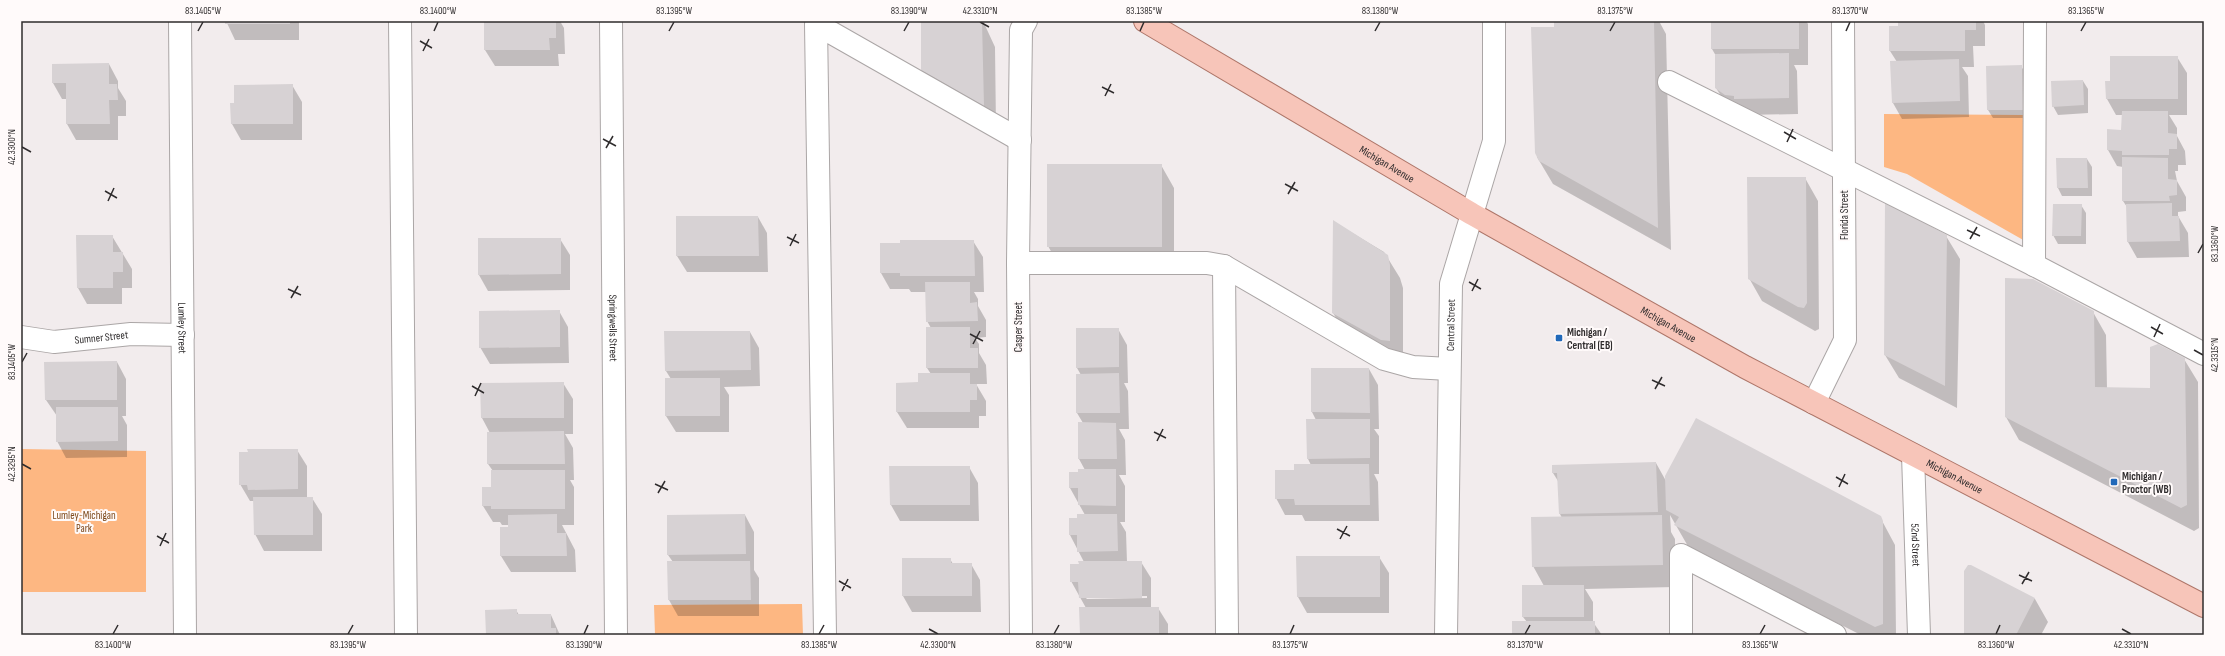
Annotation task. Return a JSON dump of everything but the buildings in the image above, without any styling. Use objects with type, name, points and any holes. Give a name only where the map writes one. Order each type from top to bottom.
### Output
[{"type":"main road","name":"Michigan Avenue","points":[[1145,21],[1472,214],[1745,366],[2204,606]]},
{"type":"street","name":"Lumley Street","points":[[180,21],[185,635]]},
{"type":"street","points":[[400,21],[406,635]]},
{"type":"street","name":"Springwells Street","points":[[611,21],[616,635]]},
{"type":"street","name":"Casper Street","points":[[1021,635],[1018,263],[1021,30],[1026,21]]},
{"type":"street","name":"Central Street","points":[[1446,635],[1451,284],[1494,141],[1494,21]]},
{"type":"street","name":"Florida Street","points":[[1814,402],[1845,340],[1843,21]]},
{"type":"street","points":[[2034,21],[2034,265]]},
{"type":"street","points":[[813,23],[1020,140]]},
{"type":"street","points":[[813,23],[825,635]]},
{"type":"street","points":[[1669,82],[2034,265],[2204,354]]},
{"type":"street","points":[[1018,263],[1207,263],[1224,266],[1384,359],[1413,367],[1449,369]]},
{"type":"street","points":[[1224,266],[1227,635]]},
{"type":"street","name":"Sumner Street","points":[[21,337],[54,342],[131,334],[183,335]]},
{"type":"street","name":"52nd Street","points":[[1913,454],[1919,635]]},
{"type":"street","points":[[1681,635],[1681,555],[1835,635]]},
{"type":"green space","points":[[1884,114],[2026,115],[2025,241],[1907,174],[1884,167]]},
{"type":"green space","name":"Lumley-Michigan Park","points":[[21,449],[146,451],[146,592],[21,592]]},
{"type":"green space","points":[[802,604],[803,635],[655,635],[654,605]]},
{"type":"place","name":"Michigan / Central (EB)","points":[[1559,338]]},
{"type":"place","name":"Michigan / Proctor (WB)","points":[[2114,482]]}]
